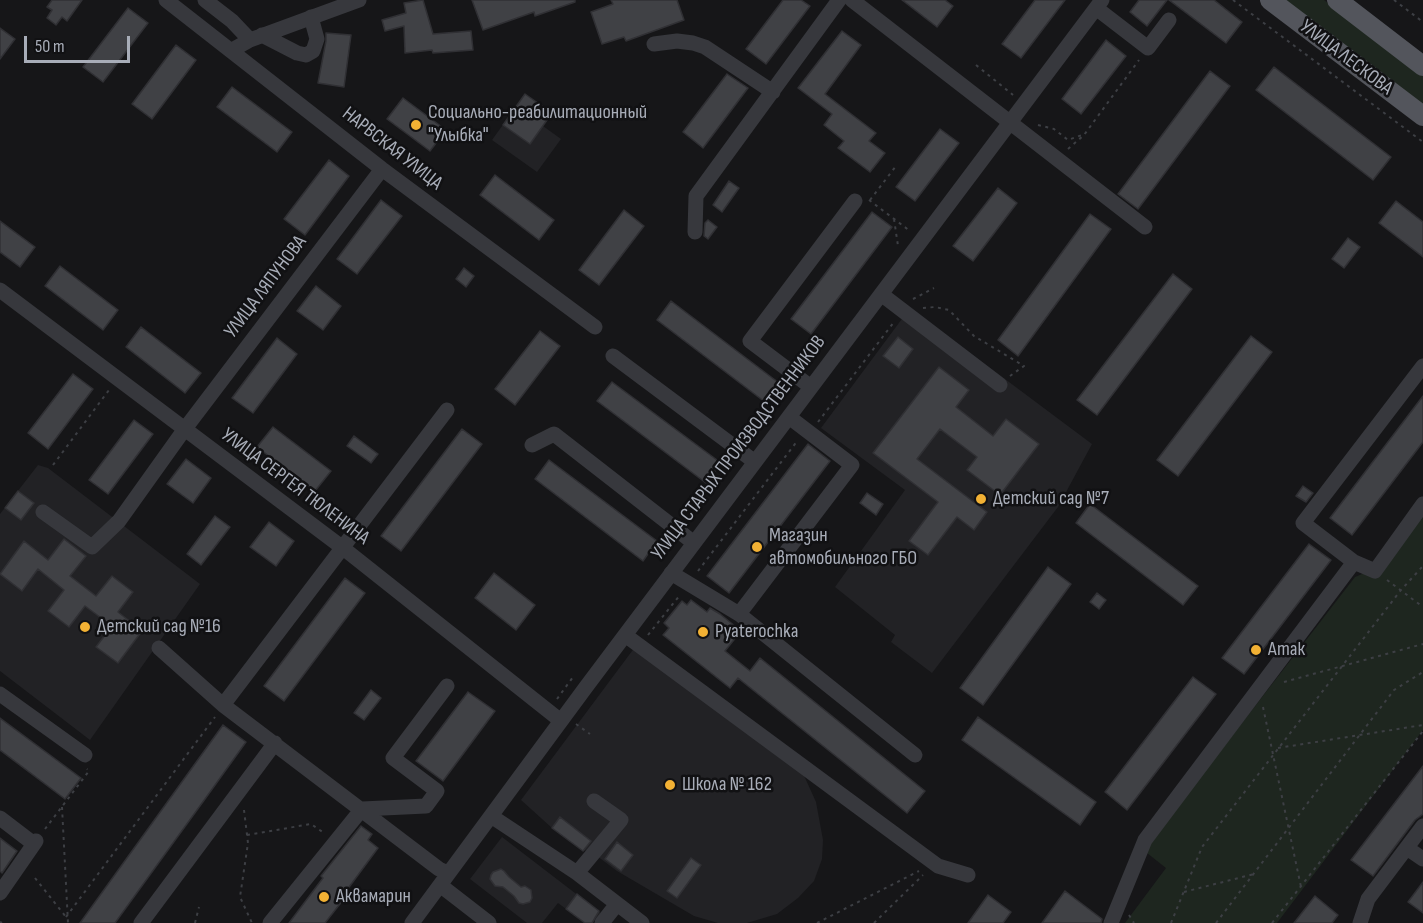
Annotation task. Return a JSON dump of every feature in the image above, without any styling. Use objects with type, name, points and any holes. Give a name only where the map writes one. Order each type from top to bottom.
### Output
[{"type":"main road","name":"УЛИЦА ЛЕСКОВА","points":[[1270,0],[1423,116]]},
{"type":"main road","name":"УЛИЦА ЛЕСКОВА","points":[[1337,0],[1423,66]]},
{"type":"street","name":"НАРВСКАЯ УЛИЦА","points":[[166,0],[382,168],[595,327]]},
{"type":"street","points":[[205,0],[256,37],[306,55],[313,51],[317,39],[311,17]]},
{"type":"street","points":[[232,50],[256,37],[359,0]]},
{"type":"street","points":[[695,232],[696,196],[838,0]]},
{"type":"street","points":[[852,0],[1012,119],[1057,159],[1145,227]]},
{"type":"street","points":[[1099,4],[1148,48],[1169,20]]},
{"type":"street","name":"УЛИЦА СТАРЫХ ПРОИЗВОДСТВЕННИКОВ","points":[[412,923],[561,721],[630,639],[671,573],[1099,4]]},
{"type":"street","points":[[654,44],[677,41],[705,47],[773,92]]},
{"type":"street","name":"УЛИЦА ЛЯПУНОВА","points":[[43,512],[92,547],[119,521],[184,430],[382,168]]},
{"type":"street","points":[[811,387],[750,341],[863,201]]},
{"type":"street","name":"УЛИЦА СЕРГЕЯ ТЮЛЕНИНА","points":[[0,290],[343,548],[561,721]]},
{"type":"street","points":[[880,294],[906,307],[1000,385]]},
{"type":"street","points":[[613,356],[755,462]]},
{"type":"street","points":[[1423,366],[1303,523],[1354,562],[1376,571],[1423,504]]},
{"type":"street","points":[[224,705],[447,410]]},
{"type":"street","points":[[739,614],[852,465],[789,417]]},
{"type":"street","points":[[531,445],[554,434],[694,543]]},
{"type":"street","points":[[1111,923],[1145,840],[1354,562]]},
{"type":"street","points":[[671,573],[739,614],[915,755]]},
{"type":"street","points":[[630,639],[935,863],[968,874]]},
{"type":"street","points":[[159,648],[224,705],[439,869],[444,879],[489,923]]},
{"type":"street","points":[[270,923],[362,809],[426,806],[437,790],[393,758],[447,686]]},
{"type":"street","points":[[0,694],[85,755]]},
{"type":"street","points":[[141,923],[275,743]]},
{"type":"street","points":[[577,873],[621,820],[594,801]]},
{"type":"street","points":[[491,816],[577,873],[642,923]]},
{"type":"street","points":[[0,818],[35,842],[0,893]]},
{"type":"street","points":[[1360,923],[1368,899],[1423,826]]},
{"type":"street","points":[[1407,848],[1423,859]]},
{"type":"street","points":[[602,923],[617,904]]},
{"type":"path","points":[[1233,0],[1423,142]]},
{"type":"path","points":[[1394,0],[1423,22]]},
{"type":"path","points":[[1057,159],[1084,135],[1148,48]]},
{"type":"path","points":[[976,65],[1013,95]]},
{"type":"path","points":[[1012,119],[1054,129],[1068,140],[1084,135]]},
{"type":"path","points":[[896,166],[863,201],[910,231]]},
{"type":"path","points":[[894,219],[898,247]]},
{"type":"path","points":[[630,639],[651,633],[799,439],[822,419],[906,307],[915,297],[934,288]]},
{"type":"path","points":[[906,307],[934,307],[949,310],[974,336],[1024,366]]},
{"type":"path","points":[[53,465],[117,379]]},
{"type":"path","points":[[1171,923],[1202,847],[1401,590],[1423,566]]},
{"type":"path","points":[[1376,571],[1423,607]]},
{"type":"path","points":[[1300,887],[1259,688],[1423,644]]},
{"type":"path","points":[[1216,923],[1394,690],[1423,672]]},
{"type":"path","points":[[66,917],[224,705]]},
{"type":"path","points":[[1278,748],[1423,724]]},
{"type":"path","points":[[1272,923],[1423,731]]},
{"type":"path","points":[[35,842],[89,771]]},
{"type":"path","points":[[241,789],[248,843],[240,897],[252,923]]},
{"type":"path","points":[[62,807],[68,923]]},
{"type":"path","points":[[247,835],[311,824],[337,841]]},
{"type":"path","points":[[817,923],[935,863]]},
{"type":"path","points":[[874,923],[935,863]]},
{"type":"path","points":[[1184,891],[1254,874]]},
{"type":"path","points":[[35,878],[66,917]]},
{"type":"path","points":[[195,923],[198,907]]},
{"type":"shaded area","points":[[1282,0],[1324,0],[1423,73],[1423,106]]},
{"type":"shaded area","points":[[525,94],[552,113],[543,126],[561,139],[537,172],[492,140]]},
{"type":"shaded area","name":"Детский сад №7","points":[[910,308],[1092,444],[1058,507],[932,673],[891,642],[895,635],[835,587],[905,490],[821,428]]},
{"type":"shaded area","name":"Детский сад №16","points":[[38,465],[48,468],[200,584],[90,740],[0,671],[0,514]]},
{"type":"shaded area","points":[[1423,509],[1423,730],[1277,923],[1125,923],[1166,868],[1147,853],[1149,843],[1355,577],[1367,572]]},
{"type":"shaded area","name":"Школа № 162","points":[[635,647],[801,769],[816,802],[823,840],[822,859],[814,881],[798,898],[777,914],[747,923],[718,923],[694,916],[617,871],[589,850],[583,851],[552,828],[521,800]]},
{"type":"shaded area","points":[[502,837],[601,913],[593,923],[585,923],[558,903],[542,923],[527,923],[470,879]]},
{"type":"building","points":[[52,0],[82,0],[67,21],[62,17],[56,25],[47,18],[52,10],[47,7]]},
{"type":"building","points":[[423,0],[433,34],[471,31],[473,50],[433,53],[432,50],[405,53],[404,26],[385,31],[382,20],[406,13],[404,3]]},
{"type":"building","points":[[472,0],[575,0],[575,2],[535,16],[534,12],[483,30]]},
{"type":"building","points":[[611,0],[677,0],[684,20],[626,41],[624,37],[602,44],[591,12],[613,4]]},
{"type":"building","points":[[783,0],[801,0],[810,6],[766,64],[746,49]]},
{"type":"building","points":[[902,0],[945,0],[953,6],[937,27]]},
{"type":"building","points":[[1035,0],[1065,0],[1021,58],[1002,44]]},
{"type":"building","points":[[1139,0],[1167,0],[1147,26],[1130,12]]},
{"type":"building","points":[[1169,0],[1214,0],[1242,22],[1226,43]]},
{"type":"building","points":[[128,8],[148,23],[103,82],[83,67]]},
{"type":"building","points":[[0,28],[15,39],[0,59]]},
{"type":"building","points":[[842,31],[861,45],[825,94],[876,133],[869,141],[885,153],[870,172],[838,148],[844,141],[824,125],[832,114],[798,88]]},
{"type":"building","points":[[326,33],[351,35],[344,87],[318,83]]},
{"type":"building","points":[[1106,40],[1126,56],[1081,114],[1062,99]]},
{"type":"building","points":[[176,45],[196,60],[152,119],[132,104]]},
{"type":"building","points":[[1274,67],[1391,157],[1373,180],[1256,90]]},
{"type":"building","points":[[1210,71],[1230,86],[1138,209],[1118,194]]},
{"type":"building","points":[[727,74],[748,88],[703,148],[683,132]]},
{"type":"building","points":[[232,87],[292,132],[277,152],[217,107]]},
{"type":"building","points":[[525,94],[552,113],[530,144],[503,125]]},
{"type":"building","name":"Социально-реабилитационный \"Улыбка\"","points":[[403,98],[446,130],[430,151],[387,119]]},
{"type":"building","points":[[940,129],[959,143],[915,201],[896,187]]},
{"type":"building","points":[[329,160],[349,176],[305,235],[284,219]]},
{"type":"building","points":[[495,175],[554,220],[539,240],[480,195]]},
{"type":"building","points":[[729,181],[739,188],[722,212],[713,205]]},
{"type":"building","points":[[998,188],[1017,203],[973,261],[953,246]]},
{"type":"building","points":[[381,200],[402,216],[357,274],[337,259]]},
{"type":"building","points":[[1396,201],[1423,222],[1423,257],[1379,223]]},
{"type":"building","points":[[624,210],[644,226],[599,285],[579,270]]},
{"type":"building","points":[[872,212],[892,227],[811,334],[791,319]]},
{"type":"building","points":[[1090,214],[1111,229],[1018,356],[998,340]]},
{"type":"building","points":[[708,220],[717,227],[708,239],[704,236],[705,223]]},
{"type":"building","points":[[0,221],[35,247],[20,267],[0,252]]},
{"type":"building","points":[[1348,238],[1360,247],[1344,268],[1332,259]]},
{"type":"building","points":[[60,266],[118,310],[103,330],[45,286]]},
{"type":"building","points":[[464,268],[474,276],[466,287],[456,279]]},
{"type":"building","points":[[1173,274],[1192,289],[1097,415],[1077,400]]},
{"type":"building","points":[[316,286],[341,306],[323,330],[297,311]]},
{"type":"building","points":[[671,301],[779,383],[765,402],[657,320]]},
{"type":"building","points":[[141,327],[201,373],[185,393],[126,347]]},
{"type":"building","points":[[540,331],[560,346],[515,405],[495,389]]},
{"type":"building","points":[[1251,336],[1272,352],[1178,476],[1157,460]]},
{"type":"building","points":[[898,337],[913,349],[899,368],[883,356]]},
{"type":"building","points":[[277,338],[297,354],[253,413],[232,398]]},
{"type":"building","points":[[939,367],[969,390],[956,407],[993,436],[1006,419],[1039,444],[1000,495],[967,470],[977,457],[940,429],[917,459],[987,512],[974,530],[957,517],[928,555],[909,541],[938,502],[873,453]]},
{"type":"building","points":[[73,374],[93,389],[48,449],[28,433]]},
{"type":"building","points":[[612,382],[721,463],[706,483],[597,401]]},
{"type":"building","points":[[1423,396],[1423,442],[1352,535],[1330,518]]},
{"type":"building","points":[[134,420],[153,434],[108,494],[89,480]]},
{"type":"building","points":[[273,427],[331,471],[315,491],[257,447]]},
{"type":"building","points":[[462,429],[482,444],[401,551],[381,536]]},
{"type":"building","points":[[354,436],[378,454],[371,463],[347,446]]},
{"type":"building","points":[[808,444],[830,461],[729,593],[707,576]]},
{"type":"building","points":[[186,459],[211,478],[193,503],[167,484]]},
{"type":"building","points":[[549,460],[657,541],[643,561],[535,479]]},
{"type":"building","points":[[1303,486],[1313,493],[1306,502],[1296,496]]},
{"type":"building","points":[[18,491],[34,503],[21,520],[5,508]]},
{"type":"building","points":[[867,493],[883,504],[876,515],[860,503]]},
{"type":"building","points":[[1090,504],[1198,586],[1183,605],[1076,523]]},
{"type":"building","points":[[215,516],[230,527],[201,565],[187,554]]},
{"type":"building","points":[[269,522],[294,541],[276,566],[250,547]]},
{"type":"building","points":[[64,539],[86,556],[70,576],[96,596],[112,576],[133,592],[118,612],[142,631],[118,663],[96,647],[112,626],[85,606],[69,627],[48,611],[64,590],[38,569],[22,591],[0,574],[24,541],[48,560]]},
{"type":"building","points":[[1309,544],[1331,560],[1244,674],[1222,658]]},
{"type":"building","points":[[1048,567],[1071,584],[983,705],[960,688]]},
{"type":"building","points":[[494,573],[535,605],[516,630],[475,598]]},
{"type":"building","points":[[345,578],[365,593],[284,701],[264,686]]},
{"type":"building","points":[[1097,593],[1106,600],[1099,609],[1090,602]]},
{"type":"building","points":[[691,600],[707,612],[710,608],[720,614],[741,631],[725,651],[750,671],[760,658],[925,791],[907,813],[738,678],[730,688],[663,635],[669,628],[664,623],[682,601],[687,605]]},
{"type":"building","points":[[1193,677],[1216,694],[1127,810],[1105,792]]},
{"type":"building","points":[[371,690],[381,698],[364,720],[354,713]]},
{"type":"building","points":[[468,692],[495,711],[443,781],[416,761]]},
{"type":"building","points":[[978,717],[1096,802],[1080,825],[962,740]]},
{"type":"building","points":[[0,718],[81,778],[65,799],[0,750]]},
{"type":"building","points":[[223,725],[246,742],[205,799],[115,923],[80,923]]},
{"type":"building","points":[[1423,766],[1423,814],[1415,820],[1373,876],[1351,860]]},
{"type":"building","points":[[560,817],[591,841],[583,851],[552,828]]},
{"type":"building","points":[[361,826],[372,834],[368,840],[378,848],[341,898],[343,900],[325,923],[289,923],[323,878],[321,876]]},
{"type":"building","points":[[0,838],[17,851],[2,873],[0,871]]},
{"type":"building","points":[[617,842],[633,855],[621,871],[605,859]]},
{"type":"building","points":[[691,858],[701,865],[677,898],[667,891]]},
{"type":"building","points":[[501,869],[521,887],[525,886],[531,890],[530,902],[519,903],[503,887],[495,886],[490,879],[491,875]]},
{"type":"building","points":[[1423,882],[1423,913],[1408,902]]},
{"type":"building","points":[[1065,891],[1102,919],[1101,923],[1042,923]]},
{"type":"building","points":[[577,894],[599,911],[592,923],[585,923],[566,909]]},
{"type":"building","points":[[988,895],[1011,912],[1003,923],[968,923]]},
{"type":"building","points":[[1315,896],[1338,915],[1332,923],[1294,923]]},
{"type":"place","name":"Социально-реабилитационный \"Улыбка\"","points":[[416,125]]},
{"type":"place","name":"Детский сад №7","points":[[981,499]]},
{"type":"place","name":"Магазин автомобильного ГБО","points":[[757,547]]},
{"type":"place","name":"Детский сад №16","points":[[85,627]]},
{"type":"place","name":"Pyaterochka","points":[[703,632]]},
{"type":"place","name":"Атак","points":[[1256,650]]},
{"type":"place","name":"Школа № 162","points":[[670,785]]},
{"type":"place","name":"Аквамарин","points":[[324,897]]}]
